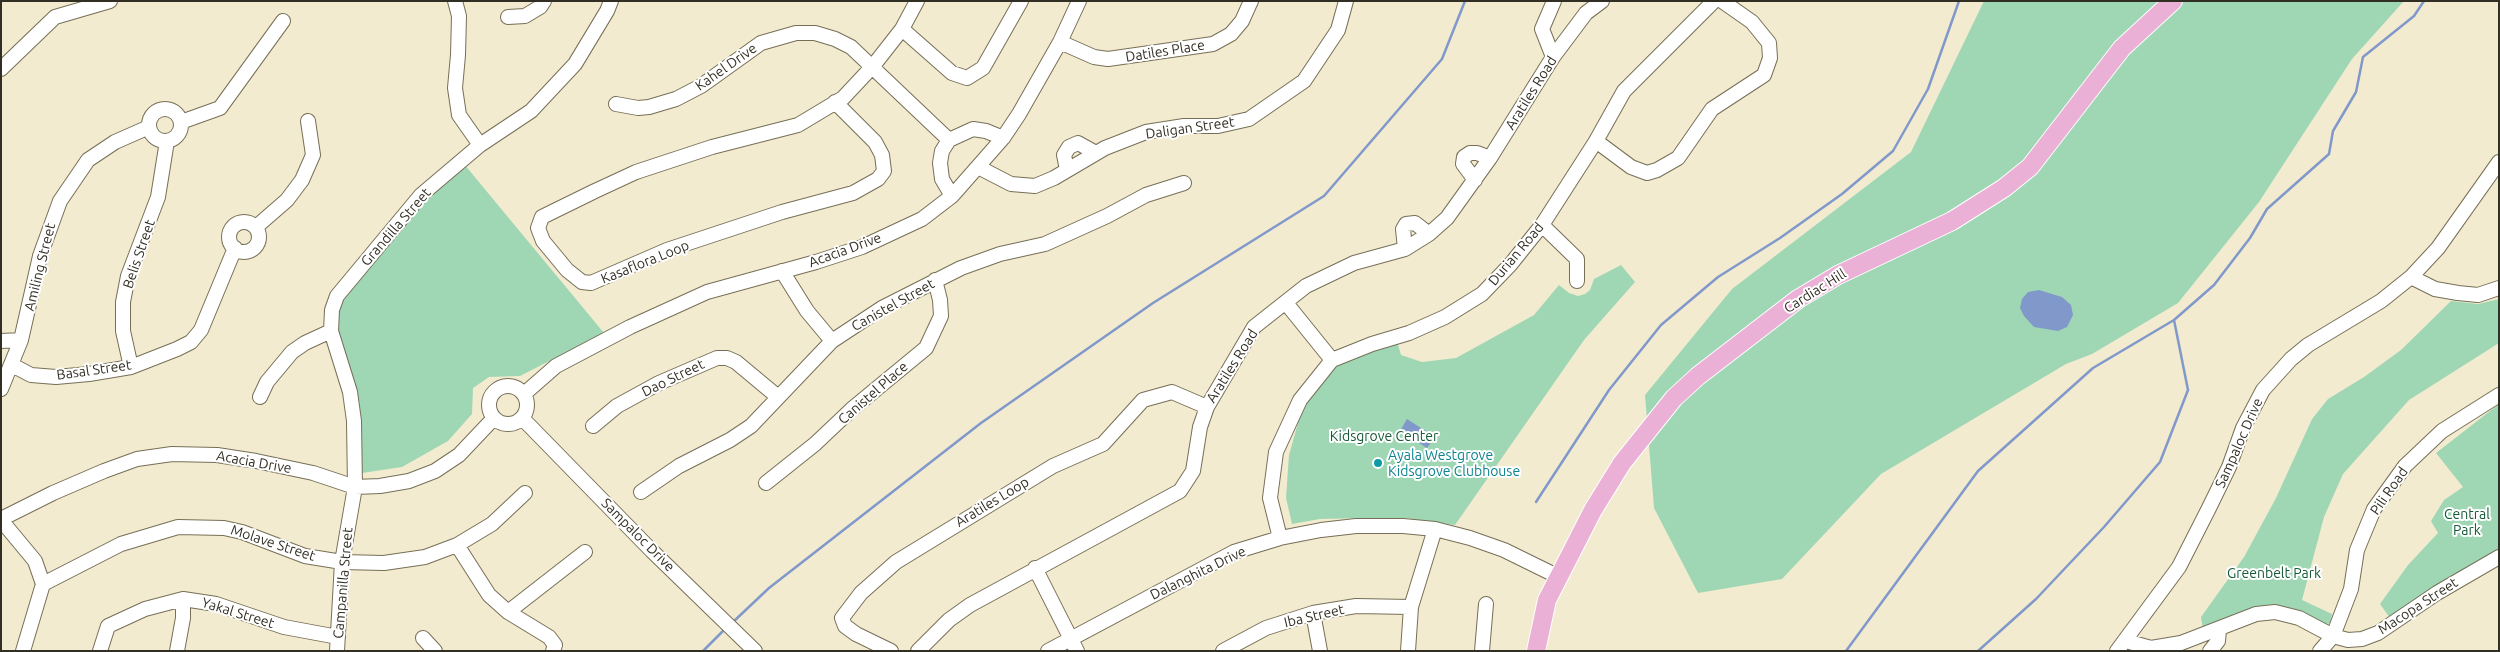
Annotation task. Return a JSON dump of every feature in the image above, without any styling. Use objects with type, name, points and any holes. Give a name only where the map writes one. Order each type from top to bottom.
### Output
[{"type":"main road","name":"Cardiac Hill","points":[[1536,651],[1547,600],[1593,510],[1622,463],[1651,424],[1680,393],[1720,358],[1798,299],[1838,275],[1952,221],[2004,188],[2030,167],[2122,48],[2173,1]]},
{"type":"street","points":[[1,69],[55,17],[110,1]]},
{"type":"street","points":[[455,1],[459,16],[455,88],[459,115],[480,145]]},
{"type":"street","points":[[508,18],[525,16],[540,7],[544,1]]},
{"type":"street","name":"Grandilla Street","points":[[355,487],[354,421],[350,392],[331,331],[332,310],[337,296],[421,195],[480,145],[532,111],[575,64],[607,11],[610,1]]},
{"type":"street","name":"Kasaflora Loop","points":[[835,102],[875,142],[882,155],[884,171],[878,179],[853,194],[782,212],[668,250],[591,283],[582,282],[574,276],[543,241],[538,228],[542,217],[595,191],[636,172],[712,147],[798,125],[835,102],[843,98],[873,66],[902,29],[916,1]]},
{"type":"street","points":[[902,29],[952,72],[967,78],[983,68],[1021,1]]},
{"type":"street","name":"Acacia Drive","points":[[524,394],[556,366],[630,327],[707,292],[862,247],[922,219],[952,196],[1003,138],[1020,114],[1060,42],[1078,1]]},
{"type":"street","name":"Datiles Place","points":[[1060,42],[1094,57],[1108,59],[1213,44],[1231,34],[1242,21],[1251,1]]},
{"type":"street","name":"Daligan Street","points":[[978,167],[1010,184],[1035,186],[1096,153],[1146,132],[1184,126],[1218,126],[1249,119],[1304,81],[1338,30],[1346,1]]},
{"type":"street","points":[[1553,57],[1542,29],[1554,1]]},
{"type":"street","name":"Aratiles Road","points":[[918,651],[948,620],[1035,568],[1180,491],[1193,471],[1200,427],[1207,407],[1254,327],[1306,286],[1354,263],[1405,249],[1429,234],[1447,218],[1490,158],[1553,57],[1586,13],[1602,1]]},
{"type":"street","name":"Durian Road","points":[[1280,538],[1270,498],[1276,452],[1300,400],[1332,360],[1372,344],[1409,333],[1445,317],[1482,294],[1510,265],[1542,225],[1596,141],[1624,91],[1714,1]]},
{"type":"street","points":[[1596,141],[1631,167],[1647,173],[1656,170],[1678,158],[1712,108],[1764,75],[1770,58],[1769,42],[1752,22],[1722,1]]},
{"type":"street","points":[[182,122],[176,112],[166,108],[155,112],[151,116],[149,127],[155,138],[167,141],[176,137],[182,122],[220,108],[283,21]]},
{"type":"street","name":"Kahel Drive","points":[[616,104],[638,108],[649,107],[676,99],[701,86],[761,43],[796,33],[815,33],[835,39],[851,47],[949,140]]},
{"type":"street","points":[[235,248],[247,252],[256,247],[259,239],[256,227],[287,200],[306,173],[313,155],[308,121]]},
{"type":"street","name":"Amiling Street","points":[[1,389],[21,340],[40,256],[60,201],[88,160],[115,142],[149,127]]},
{"type":"street","points":[[952,196],[942,179],[940,163],[942,151],[949,140],[973,129],[986,131],[1003,138]]},
{"type":"street","name":"Belis Street","points":[[131,367],[123,331],[123,302],[128,276],[158,197],[167,141]]},
{"type":"street","points":[[1067,170],[1064,154],[1069,147],[1078,144],[1096,153]]},
{"type":"street","points":[[1475,180],[1463,164],[1464,157],[1470,153],[1477,153],[1490,158]]},
{"type":"street","name":"Sampaloc Drive","points":[[2121,646],[2179,566],[2229,467],[2253,407],[2268,384],[2291,359],[2308,345],[2381,301],[2411,277],[2443,241],[2499,162]]},
{"type":"street","name":"Canistel Street","points":[[641,492],[679,466],[730,440],[751,426],[832,341],[882,308],[935,280],[1000,254],[1045,244],[1065,236],[1146,195],[1184,183]]},
{"type":"street","name":"Basal Street","points":[[12,365],[31,375],[56,377],[131,367],[191,342],[201,330],[235,248],[229,239],[234,226],[244,222],[256,227]]},
{"type":"street","points":[[1405,249],[1403,229],[1407,223],[1415,223],[1429,234]]},
{"type":"street","points":[[1542,225],[1577,259],[1577,281]]},
{"type":"street","points":[[782,271],[807,311],[832,341]]},
{"type":"street","points":[[2411,277],[2435,289],[2458,293],[2478,295],[2499,288]]},
{"type":"street","name":"Canistel Place","points":[[766,483],[815,444],[858,404],[926,348],[941,316],[940,300],[935,280]]},
{"type":"street","points":[[1286,303],[1332,360]]},
{"type":"street","points":[[260,397],[267,382],[292,352],[304,343],[331,331]]},
{"type":"street","points":[[1,341],[21,340]]},
{"type":"street","name":"Dao Street","points":[[593,426],[617,406],[659,383],[717,358],[736,362],[778,397]]},
{"type":"street","points":[[514,387],[524,394],[528,405],[522,418],[509,424],[494,418],[489,404],[490,399],[498,389],[514,387]]},
{"type":"street","name":"Aratiles Loop","points":[[891,651],[856,634],[845,626],[842,618],[861,593],[896,562],[1053,466],[1103,444],[1144,400],[1172,392],[1207,407]]},
{"type":"street","name":"Pili Road","points":[[2320,651],[2333,636],[2351,589],[2357,550],[2374,509],[2406,466],[2442,431],[2499,395]]},
{"type":"street","name":"Acacia Drive","points":[[1,520],[53,493],[104,471],[137,459],[172,454],[217,455],[256,461],[313,473],[355,487],[380,486],[409,481],[435,471],[459,455],[494,418]]},
{"type":"street","name":"Sampaloc Drive","points":[[522,418],[652,551],[754,650]]},
{"type":"street","name":"Campanilla Street","points":[[338,644],[342,562],[355,487]]},
{"type":"street","name":"Molave Street","points":[[43,584],[122,544],[178,527],[224,528],[242,532],[305,556],[342,562],[384,564],[425,557],[457,545],[492,524],[525,493]]},
{"type":"street","points":[[1,520],[34,562],[43,584],[23,651]]},
{"type":"street","name":"Dalanghita Drive","points":[[1048,651],[1074,645],[1234,552],[1280,538],[1356,526],[1403,526],[1435,529],[1496,547],[1559,577]]},
{"type":"street","points":[[1408,651],[1411,607],[1435,529]]},
{"type":"street","points":[[457,545],[489,595],[508,612],[549,637],[555,645],[553,651]]},
{"type":"street","points":[[508,612],[585,552]]},
{"type":"street","name":"Macopa Street","points":[[2333,636],[2348,640],[2362,639],[2378,633],[2438,593],[2499,557]]},
{"type":"street","points":[[1035,568],[1074,645]]},
{"type":"street","points":[[177,651],[183,618],[183,599]]},
{"type":"street","name":"Yakal Street","points":[[100,651],[108,626],[144,609],[183,599],[216,604],[338,644]]},
{"type":"street","points":[[1482,651],[1486,604]]},
{"type":"street","name":"Iba Street","points":[[1229,649],[1266,628],[1313,613],[1356,606],[1411,607]]},
{"type":"street","points":[[2121,646],[2151,648],[2186,647],[2256,614],[2275,612],[2299,618],[2333,636]]},
{"type":"street","points":[[1313,613],[1320,651]]},
{"type":"street","points":[[2210,651],[2218,641],[2219,630]]},
{"type":"street","points":[[423,638],[435,651]]},
{"type":"green space","points":[[1984,1],[2404,1],[2352,59],[2259,202],[2178,303],[2092,354],[2066,364],[1881,474],[1782,579],[1698,593],[1654,508],[1645,395],[1732,289],[1911,152]]},
{"type":"green space","points":[[464,164],[604,333],[520,376],[489,377],[473,388],[472,414],[448,441],[402,467],[362,473],[355,389],[333,331],[335,308],[423,198]]},
{"type":"green space","name":"Kidsgrove Center","points":[[1621,265],[1635,282],[1584,340],[1455,525],[1406,518],[1320,519],[1292,524],[1286,498],[1289,455],[1303,405],[1335,365],[1397,341],[1401,355],[1422,362],[1456,358],[1534,315],[1559,285],[1569,293],[1578,296],[1585,294],[1590,290],[1594,279]]},
{"type":"green space","name":"Greenbelt Park","points":[[2499,299],[2499,343],[2409,400],[2343,474],[2324,517],[2302,600],[2332,614],[2330,623],[2321,626],[2277,607],[2203,630],[2201,617],[2244,557],[2276,498],[2312,419],[2328,399],[2364,377],[2401,350],[2451,301],[2478,304]]},
{"type":"green space","name":"Central Park","points":[[2499,404],[2499,550],[2437,585],[2390,618],[2380,604],[2408,565],[2438,533],[2431,521],[2444,500],[2463,487],[2436,453]]},
{"type":"water","points":[[2039,290],[2062,297],[2071,305],[2073,315],[2067,327],[2058,331],[2034,327],[2024,316],[2020,308],[2022,299],[2028,292]]},
{"type":"water","points":[[1407,419],[1435,437],[1427,448],[1400,431]]},
{"type":"waterway","points":[[733,622],[769,588],[981,423],[1153,303],[1324,196],[1442,59],[1465,1]]},
{"type":"waterway","points":[[1536,502],[1609,390],[1661,325],[1718,277],[1780,238],[1842,194],[1893,151],[1928,89],[1959,1]]},
{"type":"waterway","points":[[1846,651],[1978,471],[2093,368],[2174,320],[2214,285],[2250,238],[2267,209],[2329,154],[2333,131],[2356,92],[2363,57],[2414,16],[2424,1]]},
{"type":"waterway","points":[[1978,651],[2036,599],[2104,527],[2160,462],[2188,390],[2174,320]]},
{"type":"waterway","points":[[703,651],[725,629]]},
{"type":"place","name":"Ayala Westgrove Kidsgrove Clubhouse","points":[[1378,463]]}]
